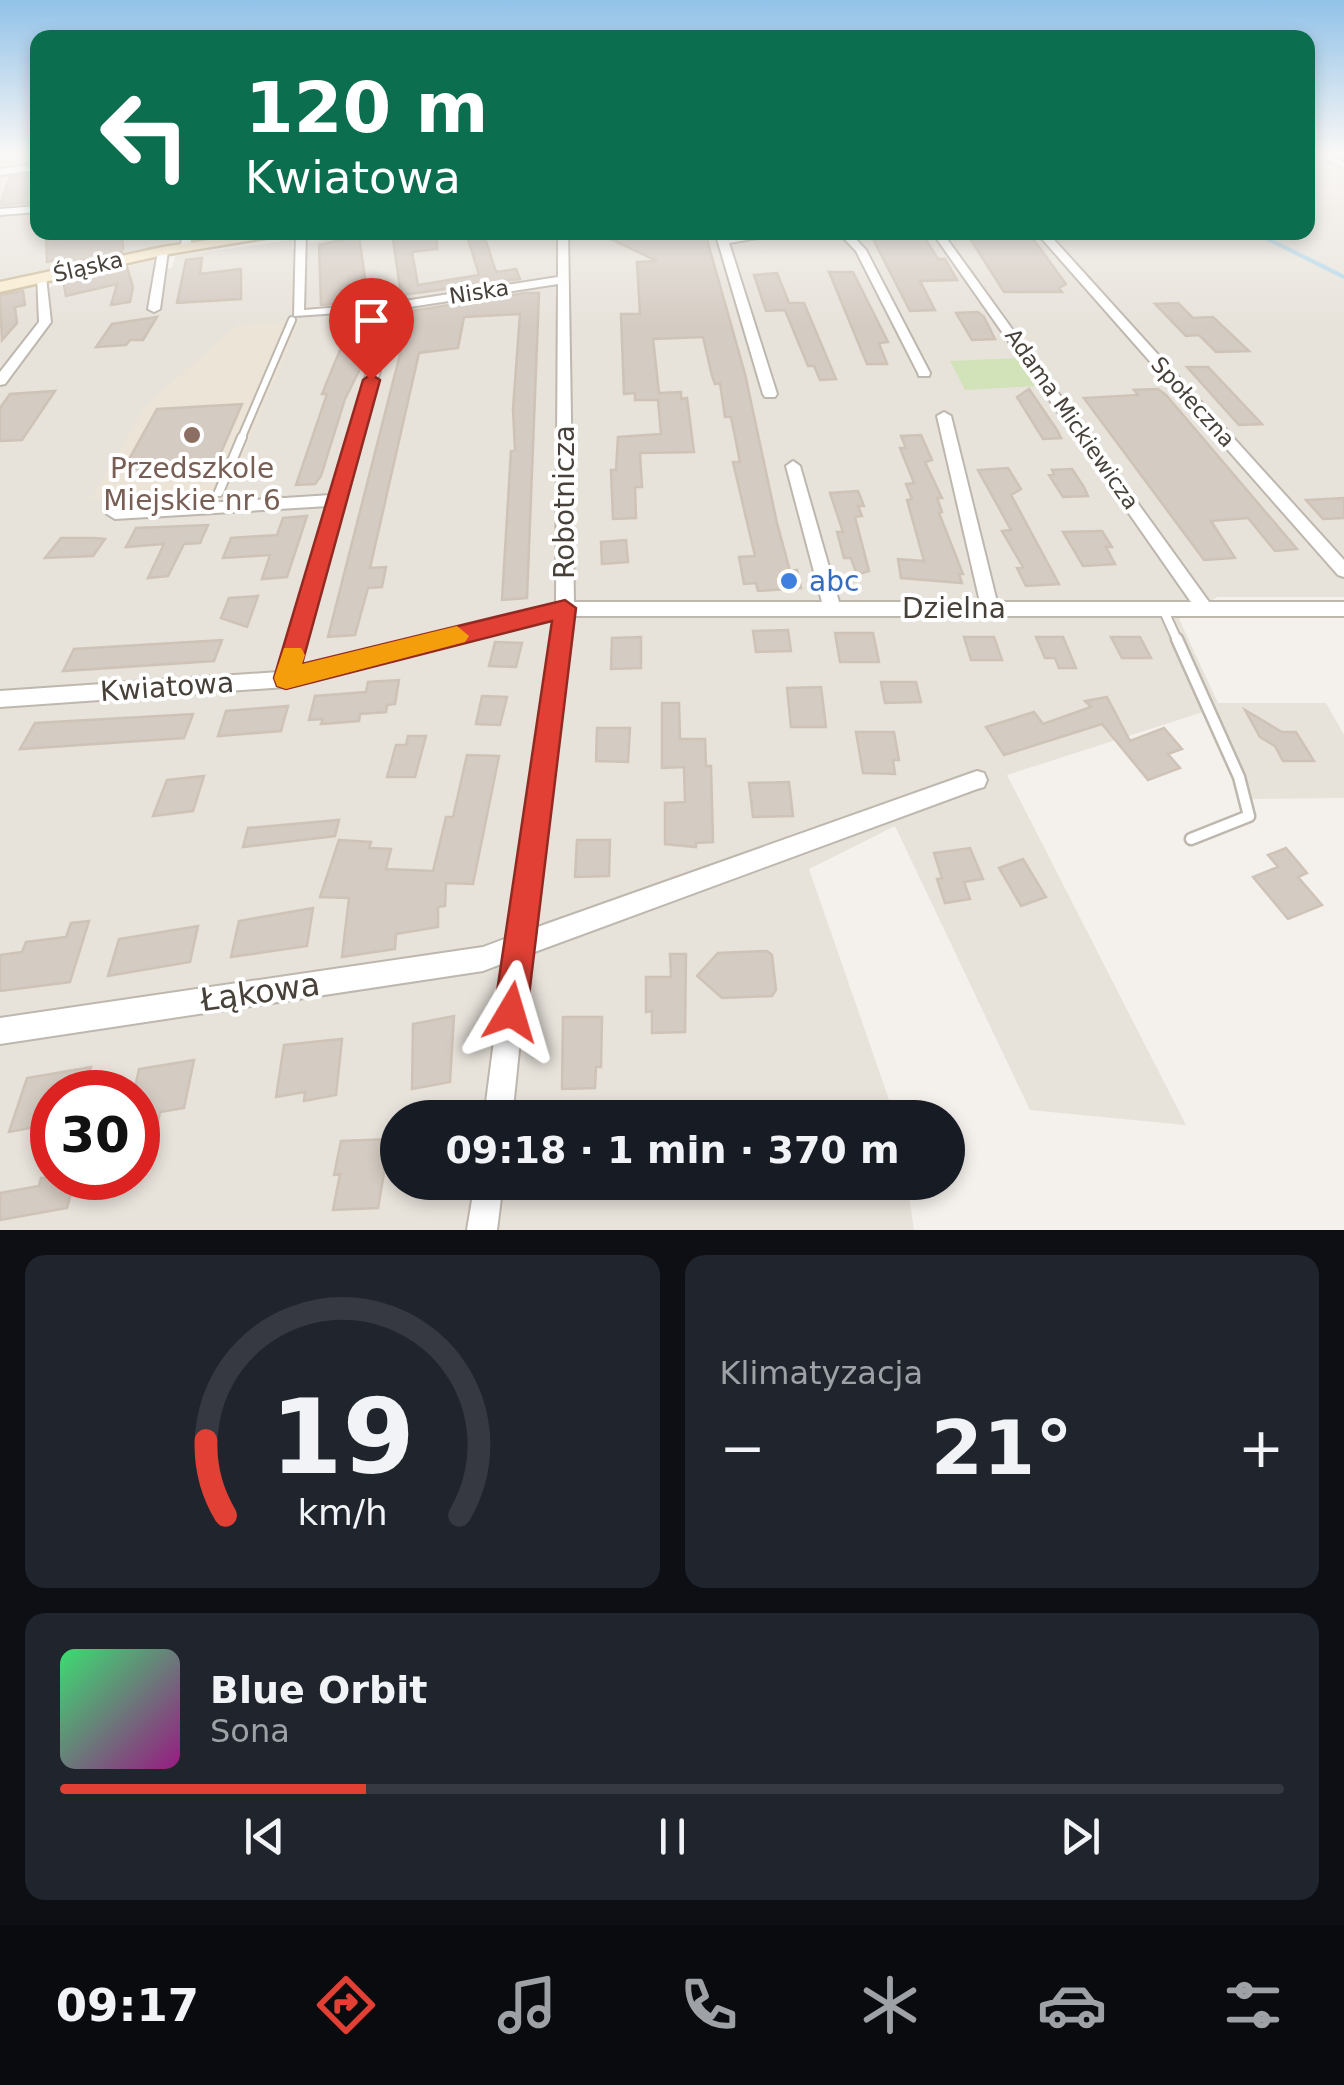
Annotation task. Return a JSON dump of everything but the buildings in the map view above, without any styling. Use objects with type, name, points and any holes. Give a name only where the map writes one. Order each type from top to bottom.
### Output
[{"type":"street","name":"Śląska","points":[[0,286],[163,251],[186,240]]},
{"type":"street","points":[[295,318],[298,240]]},
{"type":"street","name":"Robotnicza","points":[[500,1100],[565,608],[562,240]]},
{"type":"street","points":[[722,240],[770,394]]},
{"type":"street","points":[[851,240],[861,250],[924,373]]},
{"type":"street","name":"Adama Mickiewicza","points":[[943,240],[1204,608]]},
{"type":"street","name":"Społeczna","points":[[1048,240],[1344,572]]},
{"type":"street","points":[[154,309],[163,251]]},
{"type":"street","points":[[0,381],[45,322],[41,277]]},
{"type":"street","name":"Niska","points":[[295,318],[563,280]]},
{"type":"street","points":[[286,678],[392,306]]},
{"type":"street","points":[[944,416],[990,608]]},
{"type":"street","points":[[793,466],[832,609]]},
{"type":"street","points":[[115,514],[216,500],[337,500]]},
{"type":"street","name":"Dzielna","points":[[565,608],[1343,611]]},
{"type":"street","name":"Kwiatowa","points":[[0,699],[286,678],[565,608]]},
{"type":"street","points":[[518,948],[977,780]]},
{"type":"street","name":"Łąkowa","points":[[0,1031],[483,960],[518,948]]},
{"type":"street","points":[[482,1230],[486,1200]]},
{"type":"lane","points":[[216,500],[295,318]]},
{"type":"lane","points":[[1163,608],[1239,777],[1248,816],[1192,839]]},
{"type":"shaded area","points":[[0,212],[30,212],[30,240],[179,240],[179,241],[0,279]]},
{"type":"shaded area","points":[[1315,212],[1344,212],[1344,597],[1218,597],[1179,619],[1218,703],[1326,703],[1344,735],[1344,798],[1241,799],[1203,712],[1007,775],[1186,1125],[1030,1110],[895,826],[809,869],[889,1100],[380,1100],[380,1200],[910,1200],[914,1230],[0,1230],[0,295],[34,287],[35,291],[153,260],[153,271],[172,268],[175,256],[292,240],[292,249],[308,248],[308,243],[326,240],[1315,240]]},
{"type":"shaded area","points":[[300,320],[228,491],[91,499],[145,407],[225,335],[238,325]]},
{"type":"green space","points":[[1020,358],[1038,386],[965,390],[950,361]]},
{"type":"waterway","points":[[1270,240],[1344,277]]},
{"type":"slow traffic","points":[[293,655],[286,678],[457,636]]},
{"type":"place","name":"Przedszkole Miejskie nr 6","points":[[192,435]]},
{"type":"place","name":"abc","points":[[789,581]]},
{"type":"route","points":[[371,380],[286,678],[565,608],[522,905],[511,1012]]}]
